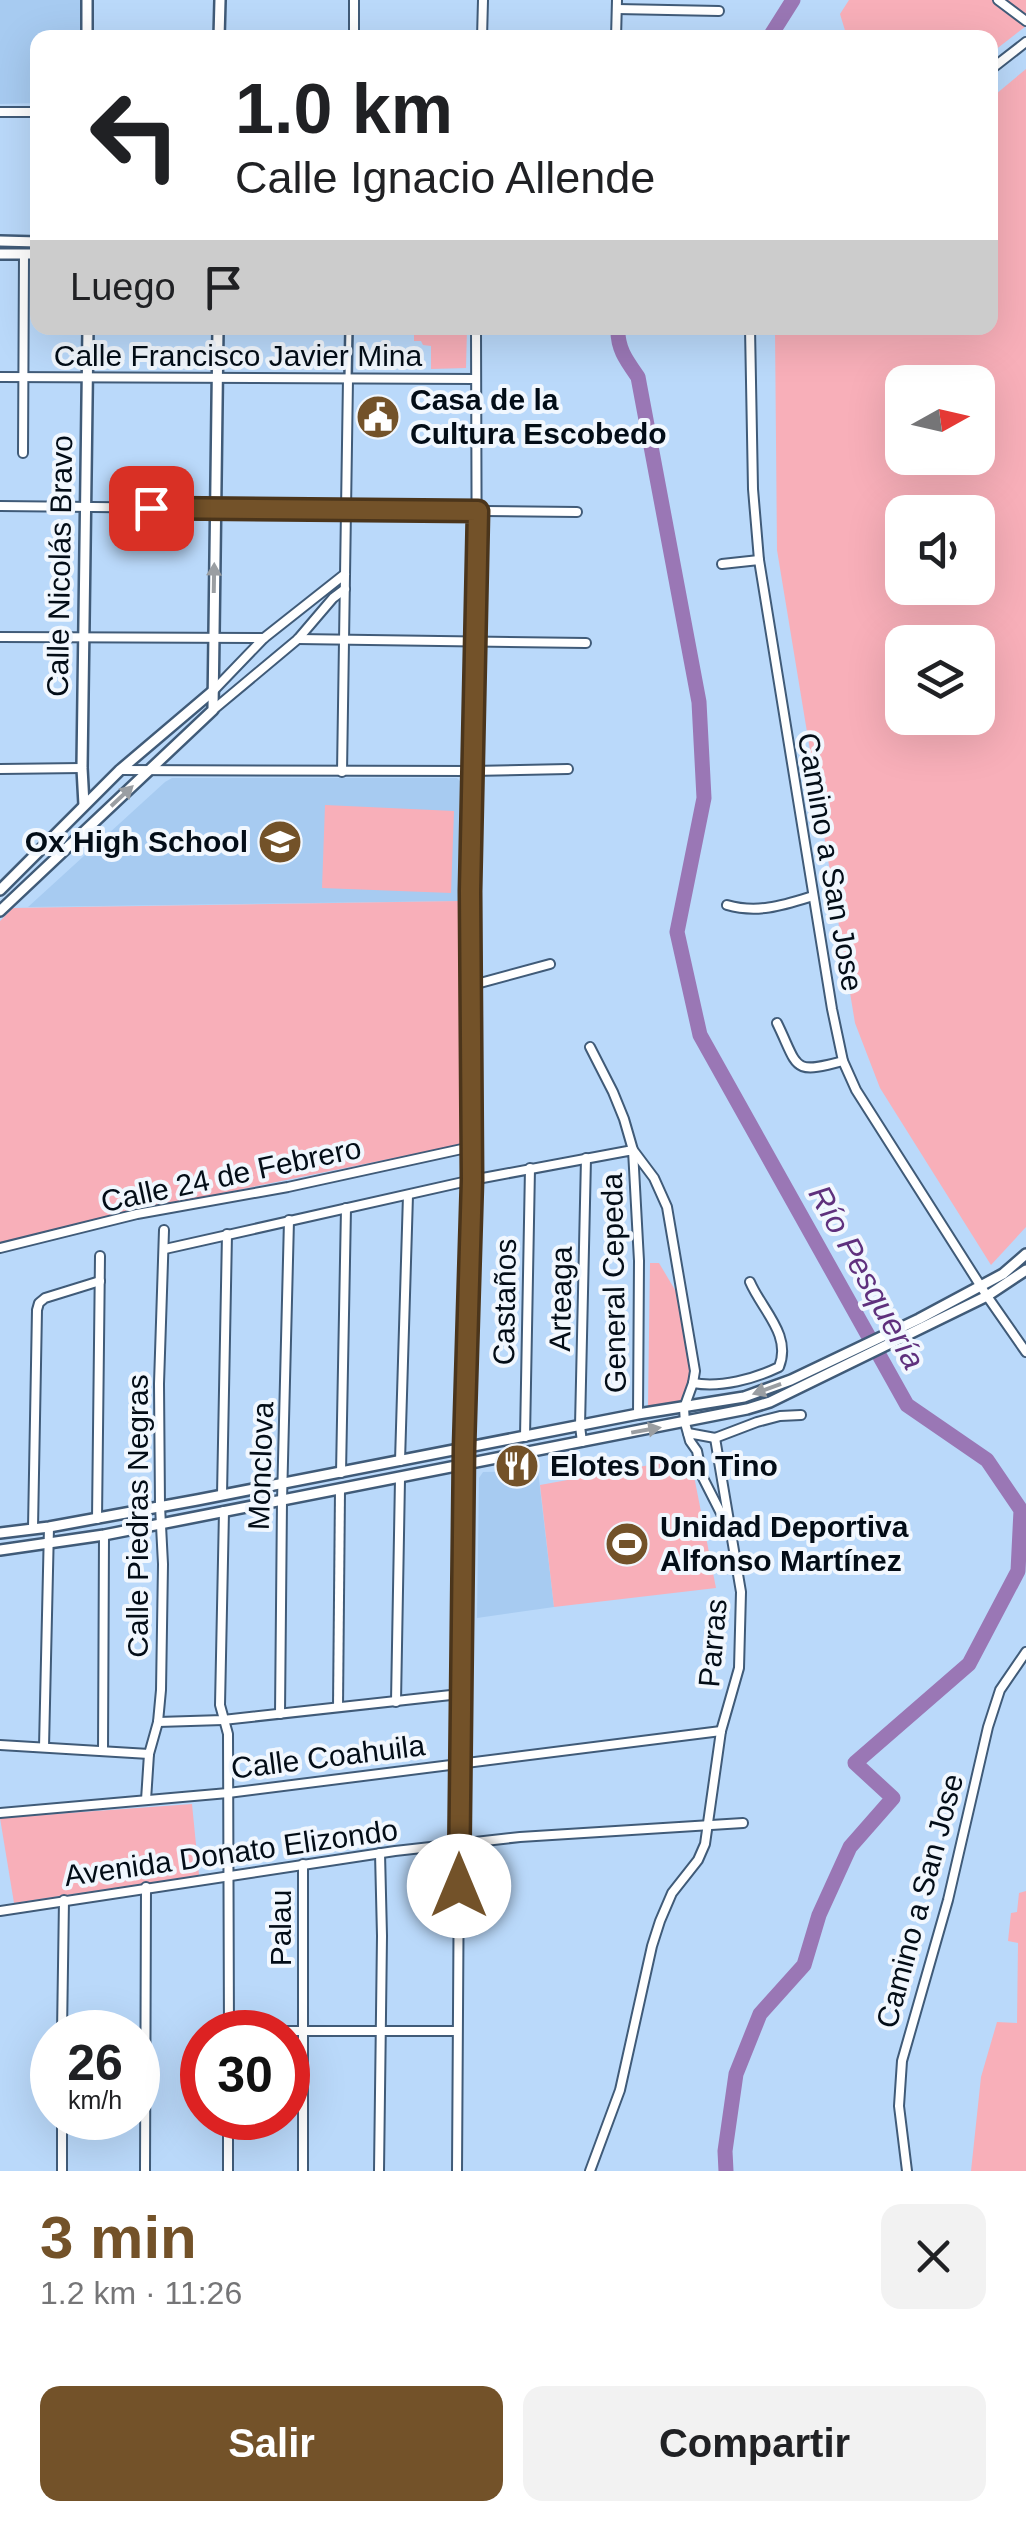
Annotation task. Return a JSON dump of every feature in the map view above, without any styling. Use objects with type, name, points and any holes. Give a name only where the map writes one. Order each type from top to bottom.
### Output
[{"type":"street","points":[[87,0],[88,30]]},
{"type":"street","points":[[219,30],[220,0]]},
{"type":"street","points":[[354,0],[354,30]]},
{"type":"street","points":[[482,30],[483,0]]},
{"type":"street","points":[[998,0],[1026,21]]},
{"type":"street","points":[[616,30],[617,4],[719,11]]},
{"type":"street","points":[[998,64],[1026,42]]},
{"type":"street","points":[[0,112],[30,112]]},
{"type":"street","points":[[0,242],[30,242]]},
{"type":"street","points":[[0,254],[30,254]]},
{"type":"street","points":[[23,452],[24,254]]},
{"type":"street","name":"Calle Nicolás Bravo","points":[[84,805],[88,335]]},
{"type":"street","points":[[213,710],[218,335]]},
{"type":"street","points":[[342,772],[349,335]]},
{"type":"street","points":[[457,2171],[460,1694],[472,1180],[469,986],[478,511],[476,335]]},
{"type":"street","name":"Camino a San Jose","points":[[750,335],[753,489],[759,560],[843,1061],[871,1115],[1026,1352]]},
{"type":"street","name":"Calle Francisco Javier Mina","points":[[0,377],[475,379]]},
{"type":"street","points":[[0,506],[578,512]]},
{"type":"street","points":[[722,564],[759,560]]},
{"type":"street","points":[[0,890],[120,770],[213,690],[264,638],[345,574]]},
{"type":"street","points":[[0,911],[213,710],[298,639],[345,589]]},
{"type":"street","points":[[0,637],[264,638]]},
{"type":"street","points":[[298,639],[586,644]]},
{"type":"street","points":[[0,770],[82,768]]},
{"type":"street","points":[[120,770],[568,769]]},
{"type":"street","points":[[727,905],[771,909],[813,896]]},
{"type":"street","points":[[469,986],[550,964]]},
{"type":"street","points":[[777,1022],[802,1067],[813,1069],[843,1061]]},
{"type":"street","name":"Parras","points":[[590,1047],[624,1119],[633,1150],[648,1168],[667,1207],[694,1354],[694,1383],[684,1408],[687,1428],[702,1476],[731,1533],[741,1592],[737,1679],[721,1732],[705,1844],[672,1894],[660,1922],[620,2090],[590,2171]]},
{"type":"street","name":"Calle 24 de Febrero","points":[[0,1248],[138,1214],[288,1187],[472,1147]]},
{"type":"street","points":[[165,1249],[472,1180],[633,1150]]},
{"type":"street","name":"General Cepeda","points":[[633,1150],[639,1261],[638,1414]]},
{"type":"street","name":"Arteaga","points":[[582,1442],[586,1158]]},
{"type":"street","name":"Castaños","points":[[524,1437],[530,1168]]},
{"type":"street","points":[[400,1461],[408,1194]]},
{"type":"street","points":[[341,1473],[346,1208]]},
{"type":"street","name":"Monclova","points":[[280,1714],[289,1220]]},
{"type":"street","name":"Calle Piedras Negras","points":[[146,1800],[149,1754],[158,1722],[163,1625],[160,1384],[164,1230]]},
{"type":"street","points":[[222,1495],[227,1234]]},
{"type":"street","points":[[0,1550],[104,1535],[582,1442],[687,1428],[770,1402],[922,1323],[1003,1274],[1026,1254]]},
{"type":"street","points":[[97,1518],[100,1256]]},
{"type":"street","points":[[0,1532],[97,1518],[744,1397],[987,1296],[1026,1270]]},
{"type":"street","points":[[33,1528],[37,1310],[45,1298],[100,1281]]},
{"type":"street","points":[[694,1383],[706,1386],[760,1376],[780,1367],[784,1356],[780,1336],[750,1282]]},
{"type":"street","points":[[687,1428],[716,1438],[757,1422],[800,1415]]},
{"type":"street","points":[[716,1438],[731,1533]]},
{"type":"street","points":[[396,1702],[400,1478]]},
{"type":"street","points":[[338,1707],[340,1490]]},
{"type":"street","points":[[224,1511],[220,1705],[228,1734],[229,2010]]},
{"type":"street","points":[[44,1747],[49,1526]]},
{"type":"street","points":[[103,1750],[104,1535]]},
{"type":"street","name":"Camino a San Jose","points":[[907,2171],[899,2106],[902,2062],[948,1900],[988,1727],[1000,1690],[1026,1652]]},
{"type":"street","points":[[158,1722],[223,1720],[460,1694]]},
{"type":"street","name":"Calle Coahuila","points":[[0,1813],[228,1792],[721,1732]]},
{"type":"street","points":[[0,1745],[149,1754]]},
{"type":"street","name":"Avenida Donato Elizondo","points":[[0,1910],[380,1853],[742,1822]]},
{"type":"street","points":[[379,2171],[380,1853]]},
{"type":"street","name":"Palau","points":[[303,1864],[304,2010]]},
{"type":"street","points":[[146,1887],[146,2171]]},
{"type":"street","points":[[62,2010],[64,1900]]},
{"type":"street","points":[[310,2030],[456,2031]]},
{"type":"street","points":[[62,2140],[62,2171]]},
{"type":"street","points":[[228,2140],[228,2171]]},
{"type":"street","name":"Palau","points":[[303,2140],[303,2171]]},
{"type":"shaded area","points":[[0,0],[80,0],[80,30],[30,30],[30,103],[0,104]]},
{"type":"shaded area","points":[[849,0],[1026,0],[1026,26],[998,48],[998,30],[845,30],[840,14]]},
{"type":"shaded area","points":[[1026,69],[1026,1227],[991,1265],[880,1088],[855,1023],[777,550],[775,335],[998,335],[998,92]]},
{"type":"shaded area","points":[[414,335],[467,335],[466,368],[431,369],[431,346],[414,341]]},
{"type":"shaded area","name":"Ox High School","points":[[172,778],[457,778],[461,782],[460,901],[28,907]]},
{"type":"shaded area","points":[[325,805],[454,811],[451,893],[322,888]]},
{"type":"shaded area","points":[[460,901],[463,1137],[458,1145],[144,1209],[0,1244],[0,921],[13,908]]},
{"type":"shaded area","points":[[650,1263],[659,1263],[678,1295],[687,1339],[691,1399],[648,1406]]},
{"type":"shaded area","name":"Unidad Deportiva Alfonso Martínez","points":[[677,1460],[693,1471],[716,1588],[554,1607],[540,1485]]},
{"type":"shaded area","points":[[538,1471],[554,1607],[477,1618],[479,1478],[483,1472]]},
{"type":"shaded area","points":[[192,1804],[199,1875],[14,1903],[0,1818]]},
{"type":"shaded area","points":[[1026,1891],[1026,2171],[971,2171],[981,2077],[997,2022],[1017,2023],[1018,1943],[1008,1941],[1011,1913],[1017,1912],[1019,1893]]},
{"type":"waterway","name":"Río Pesquería","points":[[774,30],[793,0]]},
{"type":"waterway","name":"Río Pesquería","points":[[618,335],[626,359],[638,377],[699,702],[704,798],[677,932],[700,1035],[907,1405],[987,1460],[1021,1510],[1018,1571],[969,1664],[855,1763],[893,1798],[850,1847],[819,1915],[804,1965],[760,2014],[736,2074],[725,2151],[726,2171]]},
{"type":"place","name":"Casa de la Cultura Escobedo","points":[[378,417]]},
{"type":"place","name":"Ox High School","points":[[280,842]]},
{"type":"place","name":"Elotes Don Tino","points":[[517,1466]]},
{"type":"place","name":"Unidad Deportiva Alfonso Martínez","points":[[627,1544]]},
{"type":"route","points":[[151,508],[478,511],[469,986],[472,1180],[464,1448],[459,1886]]}]
